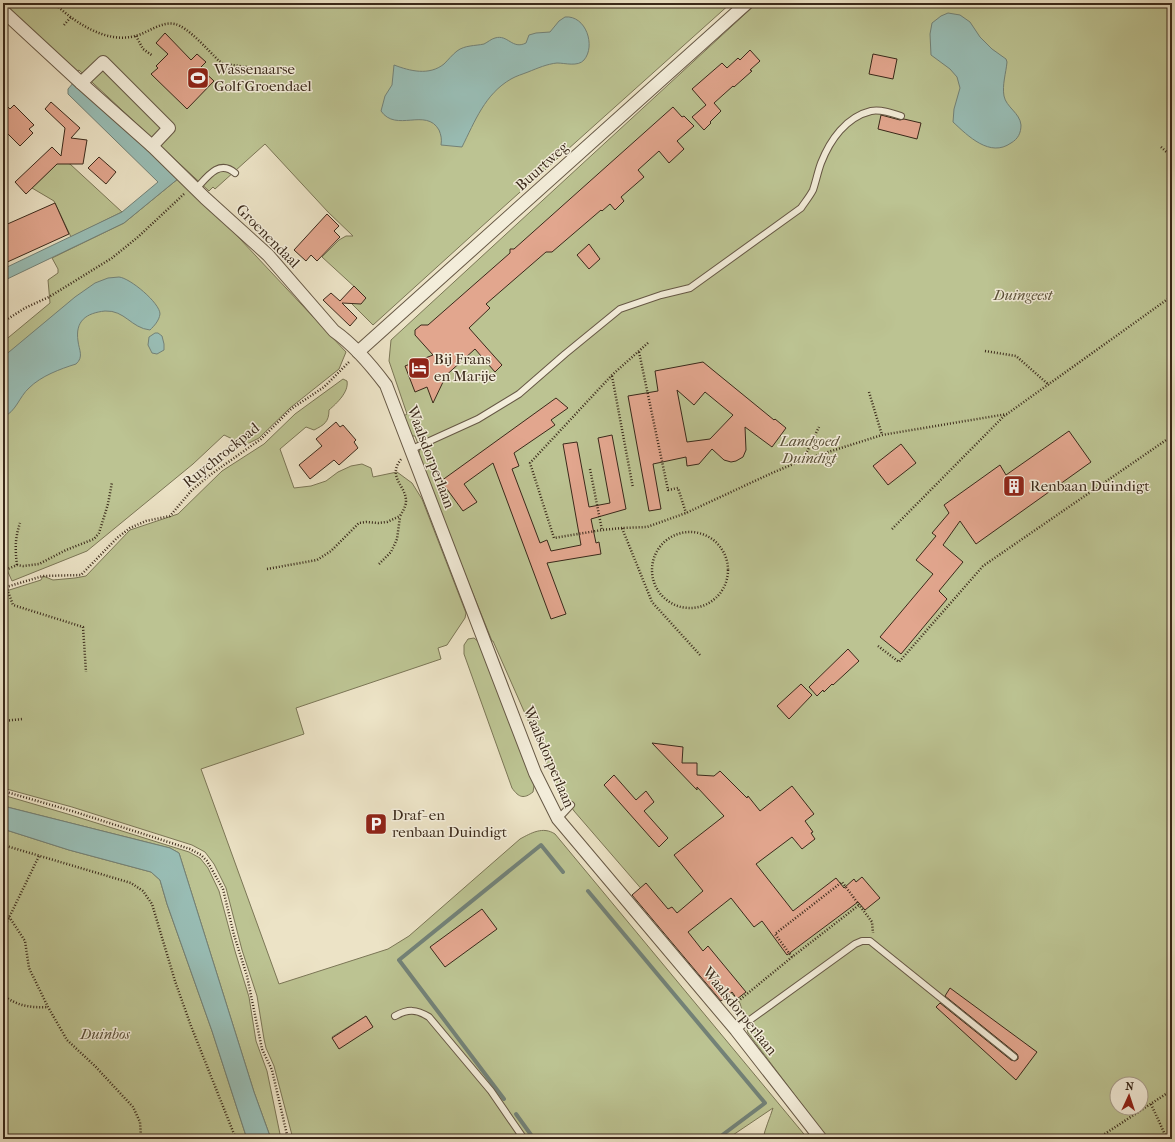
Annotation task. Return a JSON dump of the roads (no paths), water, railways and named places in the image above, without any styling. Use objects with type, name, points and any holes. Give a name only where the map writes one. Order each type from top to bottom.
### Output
[{"type":"street","name":"Buurtweg","points":[[358,352],[747,3]]},
{"type":"street","name":"Groenendaal","points":[[3,11],[81,84],[152,146],[268,255],[334,331],[345,339],[358,352]]},
{"type":"street","points":[[81,84],[103,62],[169,128],[152,146]]},
{"type":"street","name":"Waalsdorperlaan","points":[[358,352],[375,370],[386,385],[536,773],[558,819],[723,1014],[821,1139]]},
{"type":"lane","points":[[412,451],[478,419],[519,394],[620,309],[661,295],[690,288],[801,208],[812,191],[821,164],[833,138],[855,117],[872,110],[888,112],[901,116]]},
{"type":"lane","points":[[194,187],[216,169],[229,168],[235,173]]},
{"type":"lane","points":[[558,819],[571,805]]},
{"type":"lane","points":[[736,1030],[855,944],[862,941],[870,942],[1014,1057]]},
{"type":"lane","points":[[395,1016],[404,1011],[410,1010],[423,1013],[429,1017],[491,1091],[524,1139]]},
{"type":"water","points":[[948,13],[960,15],[970,22],[980,37],[992,49],[1006,59],[1004,96],[1007,103],[1018,117],[1021,125],[1020,133],[1017,138],[1003,147],[987,147],[972,139],[953,122],[954,109],[960,88],[957,77],[950,69],[931,55],[930,34],[932,23]]},
{"type":"water","points":[[565,17],[579,21],[587,32],[589,47],[584,60],[575,64],[557,63],[546,65],[515,77],[502,85],[487,100],[476,118],[462,147],[441,145],[439,130],[433,123],[427,120],[395,120],[387,117],[381,111],[385,96],[392,85],[394,65],[419,71],[432,70],[444,64],[460,49],[484,44],[495,38],[503,38],[517,45],[521,45],[526,43],[529,35],[550,32],[559,21]]},
{"type":"water","points":[[74,82],[179,178],[124,223],[3,281],[3,269],[122,212],[158,182],[68,94],[68,89]]},
{"type":"water","points":[[108,278],[124,278],[137,286],[159,309],[159,319],[155,325],[150,330],[143,329],[118,313],[112,311],[98,312],[87,316],[80,323],[78,328],[80,359],[76,364],[51,373],[39,380],[26,392],[11,412],[3,417],[3,357],[75,297],[95,283]]},
{"type":"water","points":[[155,333],[162,336],[164,344],[164,350],[157,354],[152,353],[148,345],[149,337]]},
{"type":"water","points":[[3,806],[170,848],[179,853],[254,1092],[271,1139],[247,1139],[212,1031],[160,880],[151,872],[69,850],[3,829]]},
{"type":"waterway","points":[[504,1099],[399,960],[541,845],[563,872]]},
{"type":"waterway","points":[[588,891],[765,1103],[717,1139]]},
{"type":"waterway","points":[[516,1114],[534,1139]]},
{"type":"place","name":"Wassenaarse Golf Groendael","points":[[198,78]]},
{"type":"place","name":"Bij Frans en Marije","points":[[419,368]]},
{"type":"place","name":"Renbaan Duindigt","points":[[1014,486]]},
{"type":"place","name":"Draf- en renbaan Duindigt","points":[[376,824]]},
{"type":"park label","name":"Duingeest","points":[[1023,295]]},
{"type":"park label","name":"Landgoed Duindigt","points":[[809,450]]},
{"type":"park label","name":"Duinbos","points":[[105,1034]]}]
